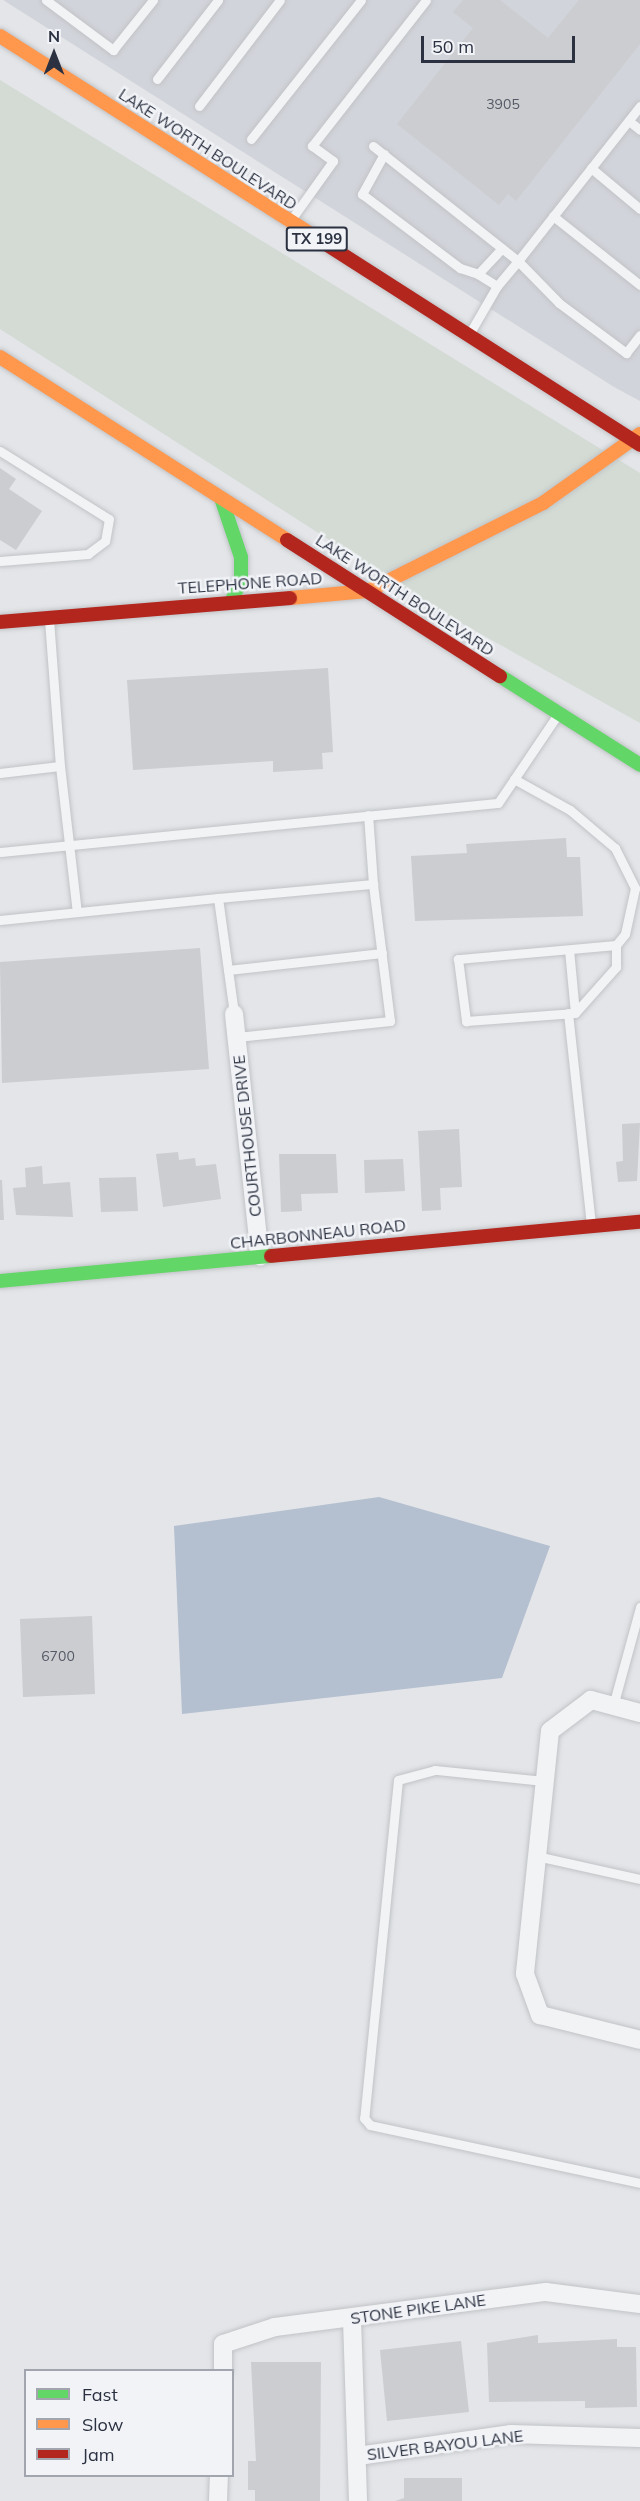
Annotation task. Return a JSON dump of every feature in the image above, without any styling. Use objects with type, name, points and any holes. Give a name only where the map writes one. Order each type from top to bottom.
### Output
[{"type":"main road","name":"LAKE WORTH BOULEVARD","points":[[0,36],[468,336],[638,440]]},
{"type":"main road","name":"LAKE WORTH BOULEVARD","points":[[0,357],[640,765]]},
{"type":"main road","name":"TELEPHONE ROAD","points":[[0,621],[232,600],[368,591],[509,523],[638,440]]},
{"type":"main road","points":[[221,498],[241,557],[241,580],[232,600]]},
{"type":"main road","name":"CHARBONNEAU ROAD","points":[[0,1281],[640,1222]]},
{"type":"street","name":"COURTHOUSE DRIVE","points":[[234,1014],[260,1257]]},
{"type":"street","points":[[640,1713],[591,1700],[550,1731],[525,1974],[540,2015],[640,2040]]},
{"type":"street","name":"STONE PIKE LANE","points":[[223,2369],[223,2344],[275,2327],[351,2319],[546,2292],[640,2304]]},
{"type":"street","points":[[351,2319],[358,2501]]},
{"type":"street","name":"SILVER BAYOU LANE","points":[[358,2456],[511,2434],[640,2438]]},
{"type":"street","points":[[218,2501],[219,2477]]},
{"type":"lane","points":[[46,0],[113,50],[153,0]]},
{"type":"lane","points":[[157,79],[218,0]]},
{"type":"lane","points":[[199,106],[280,0]]},
{"type":"lane","points":[[251,139],[361,0]]},
{"type":"lane","points":[[289,221],[333,161],[312,146],[426,0]]},
{"type":"lane","points":[[468,336],[497,286],[640,106]]},
{"type":"lane","points":[[628,121],[640,130]]},
{"type":"lane","points":[[374,146],[518,261],[559,303],[626,353],[640,335]]},
{"type":"lane","points":[[384,154],[363,195],[460,268],[478,274],[497,286]]},
{"type":"lane","points":[[591,168],[640,209]]},
{"type":"lane","points":[[553,216],[640,285]]},
{"type":"lane","points":[[478,274],[502,248]]},
{"type":"lane","points":[[0,451],[109,519],[105,541],[88,554],[0,561]]},
{"type":"lane","points":[[49,617],[60,766],[77,912]]},
{"type":"lane","points":[[0,852],[498,803],[559,713]]},
{"type":"lane","points":[[0,773],[60,766]]},
{"type":"lane","points":[[514,779],[570,810],[615,848],[635,888],[625,934],[616,945],[616,967],[571,1013],[466,1021],[459,959],[616,945]]},
{"type":"lane","points":[[237,1037],[390,1021],[373,884],[368,815]]},
{"type":"lane","points":[[0,920],[373,884]]},
{"type":"lane","points":[[218,898],[234,1014]]},
{"type":"lane","points":[[569,950],[571,1013],[591,1227]]},
{"type":"lane","points":[[228,970],[382,953]]},
{"type":"lane","points":[[614,1706],[640,1607]]},
{"type":"lane","points":[[544,1781],[435,1770],[398,1780],[364,2118],[370,2125],[640,2183]]},
{"type":"lane","points":[[537,1856],[640,1879]]},
{"type":"shaded area","points":[[3,0],[640,0],[640,401],[614,387]]},
{"type":"shaded area","points":[[0,80],[640,473],[640,723],[445,614],[0,329]]},
{"type":"water","points":[[379,1497],[550,1546],[502,1678],[182,1714],[174,1526]]},
{"type":"building","points":[[463,0],[500,0],[548,38],[579,0],[640,0],[640,44],[516,201],[508,194],[499,205],[397,124],[473,28],[453,12]]},
{"type":"building","points":[[0,468],[16,479],[9,489],[42,511],[16,550],[0,540]]},
{"type":"building","points":[[328,668],[333,752],[322,753],[323,769],[273,772],[273,761],[133,770],[127,680]]},
{"type":"building","points":[[566,838],[567,857],[580,857],[583,916],[415,921],[411,856],[467,853],[466,844]]},
{"type":"building","points":[[200,948],[209,1069],[2,1083],[0,962]]},
{"type":"building","points":[[640,1123],[637,1181],[618,1182],[616,1162],[623,1161],[622,1124]]},
{"type":"building","points":[[459,1129],[462,1187],[440,1188],[441,1210],[422,1211],[418,1131]]},
{"type":"building","points":[[178,1152],[179,1160],[195,1158],[196,1166],[216,1164],[221,1199],[163,1207],[156,1154]]},
{"type":"building","points":[[279,1154],[336,1154],[338,1193],[301,1194],[302,1211],[281,1212]]},
{"type":"building","points":[[403,1159],[405,1191],[365,1193],[364,1160]]},
{"type":"building","points":[[42,1166],[43,1184],[70,1182],[73,1217],[16,1215],[13,1188],[26,1187],[25,1168]]},
{"type":"building","points":[[136,1177],[138,1211],[101,1212],[99,1178]]},
{"type":"building","points":[[0,1180],[2,1180],[4,1220],[0,1220]]},
{"type":"building","points":[[92,1616],[95,1694],[23,1697],[20,1619]]},
{"type":"building","points":[[538,2335],[538,2343],[617,2339],[617,2347],[636,2347],[637,2407],[585,2408],[585,2401],[489,2402],[487,2343]]},
{"type":"building","points":[[461,2341],[469,2412],[387,2421],[380,2350]]},
{"type":"building","points":[[251,2362],[321,2362],[320,2501],[255,2501],[255,2490],[248,2490],[248,2461],[256,2461]]},
{"type":"building","points":[[404,2478],[462,2478],[462,2501],[395,2501],[404,2498]]},
{"type":"traffic: fast","points":[[221,498],[241,557],[241,580],[232,600]]},
{"type":"traffic: fast","points":[[500,676],[640,765]]},
{"type":"traffic: fast","points":[[0,1281],[271,1256]]},
{"type":"traffic: slow","points":[[0,36],[326,244]]},
{"type":"traffic: slow","points":[[0,357],[287,540]]},
{"type":"traffic: slow","points":[[290,598],[368,591],[543,503],[640,434]]},
{"type":"traffic: jam","points":[[326,244],[640,445]]},
{"type":"traffic: jam","points":[[287,540],[500,676]]},
{"type":"traffic: jam","points":[[0,622],[290,598]]},
{"type":"traffic: jam","points":[[271,1256],[640,1222]]}]
